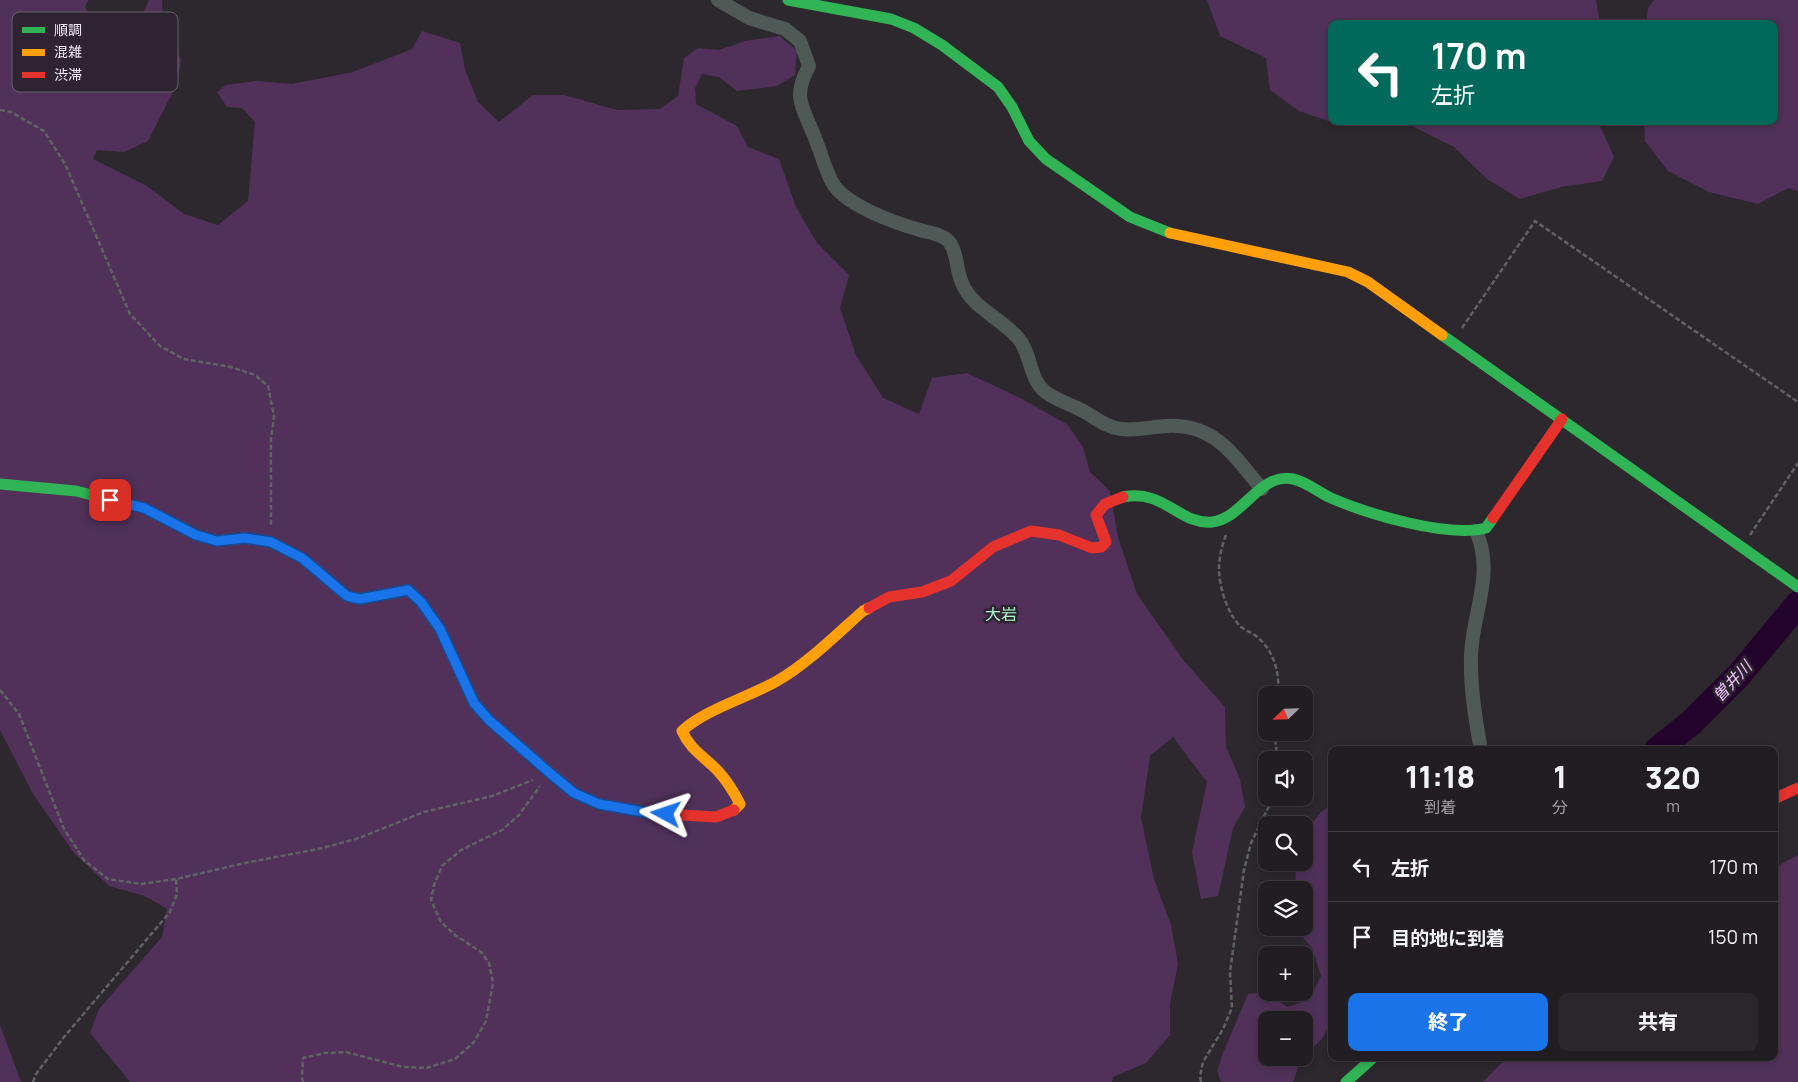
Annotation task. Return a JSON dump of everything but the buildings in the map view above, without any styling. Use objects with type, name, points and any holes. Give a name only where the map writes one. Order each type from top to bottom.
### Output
[{"type":"street","points":[[718,0],[749,18],[785,29],[800,41],[809,66],[801,80],[799,89],[800,104],[832,183],[842,196],[854,204],[912,228],[942,236],[949,242],[955,252],[962,282],[970,296],[1018,339],[1027,354],[1034,379],[1042,389],[1050,396],[1082,411],[1102,424],[1121,429],[1141,430],[1164,426],[1182,426],[1204,431],[1219,441],[1262,489]]},
{"type":"street","points":[[788,0],[891,19],[914,28],[942,44],[998,87],[1012,107],[1029,141],[1046,159],[1130,217],[1175,235],[1348,272],[1368,282],[1798,587]]},
{"type":"street","points":[[0,484],[76,491],[144,508],[196,535],[217,541],[245,538],[271,542],[302,558],[347,596],[360,599],[408,590],[421,602],[440,629],[474,703],[489,720],[574,793],[599,804],[649,813],[716,817],[734,811],[740,804],[732,789],[719,772],[688,744],[682,731],[692,721],[753,694],[778,680],[816,652],[863,611],[889,597],[922,592],[951,581],[993,547],[1031,531],[1059,535],[1092,548],[1101,547],[1106,542],[1096,515],[1102,505],[1128,495],[1146,495],[1159,499],[1197,521],[1213,522],[1226,516],[1272,481],[1284,478],[1292,478],[1313,490],[1368,513],[1419,526],[1476,531],[1486,528],[1562,419]]},
{"type":"street","points":[[1476,531],[1483,545],[1485,564],[1484,584],[1472,644],[1471,688],[1479,746]]},
{"type":"street","points":[[1778,797],[1798,788]]},
{"type":"street","points":[[1346,1082],[1370,1061]]},
{"type":"path","points":[[0,110],[11,112],[44,131],[65,164],[130,314],[160,346],[184,359],[231,367],[255,375],[268,386],[274,416],[270,439],[271,542]]},
{"type":"path","points":[[1452,342],[1535,222],[1798,402]]},
{"type":"path","points":[[1749,536],[1798,463]]},
{"type":"path","points":[[1226,516],[1228,526],[1219,568],[1221,584],[1229,609],[1240,626],[1265,644],[1273,658],[1278,675],[1278,686]]},
{"type":"path","points":[[0,690],[20,714],[64,829],[84,860],[108,879],[141,884],[176,879],[323,848],[359,838],[424,812],[492,796],[551,774]]},
{"type":"path","points":[[304,1082],[302,1078],[304,1058],[325,1053],[346,1052],[404,1067],[427,1068],[455,1059],[474,1042],[486,1021],[493,983],[488,963],[481,952],[455,935],[441,922],[431,900],[434,885],[442,866],[461,850],[502,830],[519,815],[533,794],[551,774]]},
{"type":"path","points":[[1202,1082],[1200,1076],[1203,1062],[1223,1029],[1232,1008],[1230,972],[1244,870],[1250,844],[1269,806]]},
{"type":"path","points":[[33,1082],[36,1074],[64,1037],[170,912],[177,894],[176,879]]},
{"type":"shaded area","points":[[0,0],[89,0],[85,6],[87,12],[12,12],[12,92],[173,92],[148,141],[124,152],[97,150],[93,159],[147,186],[184,214],[218,225],[248,201],[255,122],[242,108],[227,107],[217,92],[226,85],[256,81],[292,84],[353,72],[412,49],[422,31],[460,43],[465,69],[478,102],[499,122],[533,95],[564,95],[617,110],[660,109],[678,96],[684,58],[698,48],[719,50],[745,41],[780,36],[797,51],[795,75],[777,86],[737,91],[719,77],[702,74],[695,88],[696,104],[737,126],[748,147],[779,159],[796,207],[817,243],[849,275],[840,308],[856,355],[883,398],[919,414],[932,378],[967,373],[1022,399],[1068,425],[1083,447],[1090,472],[1110,491],[1118,537],[1137,594],[1184,661],[1225,707],[1226,747],[1240,779],[1245,807],[1233,828],[1218,896],[1201,899],[1192,852],[1207,782],[1173,737],[1150,756],[1141,818],[1154,879],[1171,925],[1178,964],[1170,1004],[1170,1035],[1146,1063],[1113,1077],[1112,1082],[130,1082],[90,1033],[99,1009],[162,937],[167,909],[145,896],[109,886],[74,853],[33,794],[0,730]]},
{"type":"shaded area","points":[[149,0],[162,0],[163,12],[144,12]]},
{"type":"shaded area","points":[[1207,0],[1596,0],[1599,20],[1328,20],[1328,121],[1299,111],[1270,90],[1266,58],[1220,36]]},
{"type":"shaded area","points":[[1654,0],[1798,0],[1798,191],[1788,188],[1758,204],[1709,192],[1668,171],[1645,141],[1644,125],[1778,125],[1778,20],[1646,20],[1648,8]]},
{"type":"shaded area","points":[[178,54],[181,60],[178,78]]},
{"type":"shaded area","points":[[1410,125],[1600,125],[1614,157],[1602,181],[1561,187],[1520,199],[1487,179],[1454,147]]},
{"type":"shaded area","points":[[1328,807],[1328,1026],[1324,1036],[1313,1048],[1313,1011],[1258,1011],[1258,1066],[1299,1066],[1293,1082],[1221,1082],[1217,1071],[1248,994],[1258,993],[1258,1001],[1279,1001],[1287,1007],[1306,1001],[1313,1001],[1313,992],[1321,976],[1313,946],[1310,946],[1302,936],[1313,936],[1313,881],[1296,881],[1295,871],[1313,871],[1313,822],[1321,812]]},
{"type":"shaded area","points":[[1798,855],[1798,1082],[1483,1082],[1503,1061],[1778,1061],[1778,866]]},
{"type":"shaded area","points":[[0,1025],[21,1082],[0,1082]]},
{"type":"waterway","name":"曽井川","points":[[1662,746],[1692,722],[1739,675],[1798,604]]},
{"type":"traffic: fast","points":[[788,0],[891,19],[914,28],[942,45],[998,87],[1012,107],[1029,141],[1046,159],[1130,217],[1170,233]]},
{"type":"traffic: fast","points":[[1442,335],[1798,587]]},
{"type":"traffic: fast","points":[[1123,497],[1138,496],[1150,498],[1190,518],[1212,522],[1223,519],[1233,513],[1270,482],[1281,479],[1293,479],[1303,482],[1331,498],[1365,511],[1408,523],[1451,530],[1470,530],[1486,528],[1493,518]]},
{"type":"traffic: fast","points":[[0,484],[76,491],[144,508],[196,535],[217,541],[245,538],[271,542],[302,558],[347,596],[360,599],[381,595]]},
{"type":"traffic: fast","points":[[1346,1082],[1370,1061]]},
{"type":"traffic: slow","points":[[1170,233],[1348,272],[1368,282],[1442,335]]},
{"type":"traffic: slow","points":[[381,595],[408,590],[421,602],[440,629],[474,703],[489,720],[509,737]]},
{"type":"traffic: slow","points":[[734,810],[740,804],[730,787],[718,771],[694,748],[682,731],[703,716],[788,674],[869,608]]},
{"type":"traffic: jam","points":[[1493,518],[1562,419]]},
{"type":"traffic: jam","points":[[869,608],[889,597],[922,592],[951,581],[993,547],[1031,531],[1059,535],[1092,548],[1101,547],[1106,542],[1096,515],[1105,504],[1123,497]]},
{"type":"traffic: jam","points":[[509,737],[574,793],[599,804],[649,813],[716,817],[734,810]]},
{"type":"traffic: jam","points":[[1778,797],[1798,788]]},
{"type":"district","name":"大岩","points":[[1001,614]]},
{"type":"route","points":[[110,500],[144,508],[196,535],[217,541],[245,538],[271,542],[302,558],[347,596],[360,599],[408,590],[421,602],[440,629],[474,703],[489,720],[551,774],[574,793],[599,804],[649,813],[666,814]]}]
